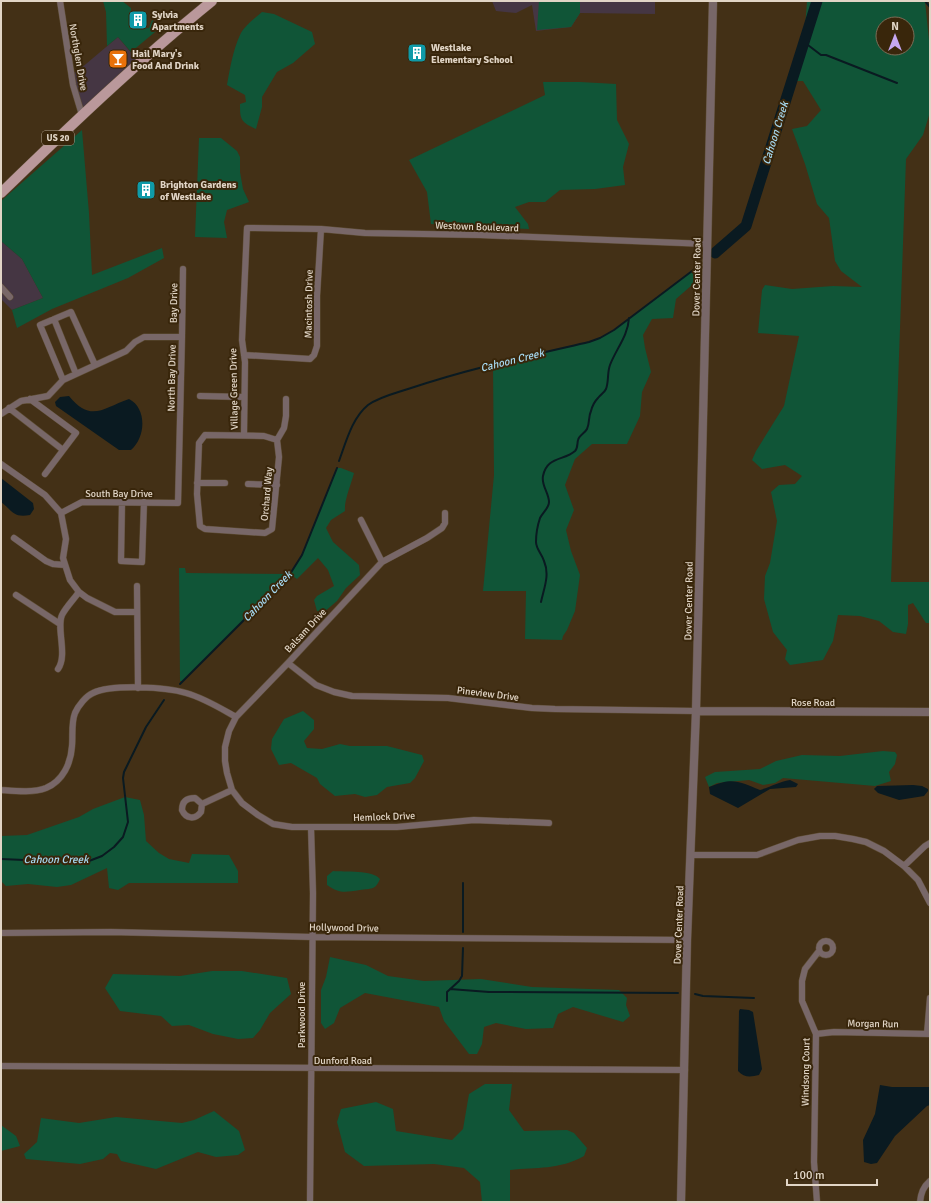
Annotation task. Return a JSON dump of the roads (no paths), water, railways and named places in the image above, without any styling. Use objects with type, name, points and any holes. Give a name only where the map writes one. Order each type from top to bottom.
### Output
[{"type":"main road","name":"US 20","points":[[1,193],[82,115],[207,3]]},
{"type":"street","name":"Northglen Drive","points":[[60,1],[73,85],[82,115]]},
{"type":"street","name":"Dover Center Road","points":[[682,1202],[687,940],[696,711],[714,1]]},
{"type":"street","name":"Westown Boulevard","points":[[247,228],[321,229],[365,233],[480,235],[707,244]]},
{"type":"street","name":"Village Green Drive","points":[[205,530],[200,526],[199,520],[197,483],[199,443],[205,435],[244,435],[244,354],[242,340],[247,228]]},
{"type":"street","name":"Macintosh Drive","points":[[244,354],[310,359],[314,355],[317,346],[317,296],[321,229]]},
{"type":"street","name":"Bay Drive","points":[[182,337],[183,269]]},
{"type":"street","points":[[1,287],[10,297]]},
{"type":"street","points":[[63,380],[40,325],[71,312],[95,365]]},
{"type":"street","points":[[54,319],[76,374]]},
{"type":"street","name":"North Bay Drive","points":[[1,414],[21,401],[48,396],[63,380],[126,351],[135,342],[144,337],[182,337],[178,503]]},
{"type":"street","points":[[200,396],[244,397]]},
{"type":"street","points":[[30,399],[76,433],[45,474]]},
{"type":"street","name":"Orchard Way","points":[[205,530],[265,533],[272,529],[279,457],[277,440],[284,428],[286,399]]},
{"type":"street","points":[[9,408],[62,450]]},
{"type":"street","points":[[244,435],[264,436],[277,440]]},
{"type":"street","points":[[1,464],[45,495],[61,513],[66,539],[63,558],[70,580],[79,592],[87,598],[115,612],[136,612]]},
{"type":"street","points":[[197,483],[225,483]]},
{"type":"street","points":[[248,484],[277,485]]},
{"type":"street","name":"South Bay Drive","points":[[61,513],[82,502],[178,503]]},
{"type":"street","points":[[122,502],[121,561],[142,562],[144,502]]},
{"type":"street","name":"Balsam Drive","points":[[232,790],[225,761],[225,747],[229,731],[236,717],[382,562],[427,538],[442,528],[445,523],[445,513]]},
{"type":"street","points":[[361,520],[382,562]]},
{"type":"street","points":[[14,538],[46,561],[52,564],[65,565]]},
{"type":"street","points":[[137,586],[136,612],[138,688]]},
{"type":"street","points":[[58,669],[62,657],[62,633],[60,624],[62,616],[79,592]]},
{"type":"street","points":[[16,595],[60,624]]},
{"type":"street","name":"Pineview Drive","points":[[288,663],[316,685],[334,692],[352,696],[448,698],[532,708],[696,711]]},
{"type":"street","points":[[1,790],[31,791],[46,788],[61,778],[67,769],[72,747],[73,720],[75,713],[84,700],[100,690],[138,688],[172,690],[188,693],[212,703],[236,717]]},
{"type":"street","name":"Rose Road","points":[[696,711],[930,712]]},
{"type":"street","points":[[202,804],[232,790]]},
{"type":"street","name":"Hemlock Drive","points":[[232,790],[242,803],[258,815],[273,824],[292,827],[398,827],[474,820],[549,823]]},
{"type":"street","name":"Parkwood Drive","points":[[310,1202],[312,1134],[311,1070],[313,893],[311,827]]},
{"type":"street","points":[[691,855],[757,855],[798,840],[820,836],[835,836],[866,842],[888,853],[904,866],[918,880],[930,903]]},
{"type":"street","points":[[904,866],[930,843]]},
{"type":"street","name":"Hollywood Drive","points":[[1,933],[111,932],[312,937],[687,940]]},
{"type":"street","name":"Windsong Court","points":[[817,1202],[814,1162],[816,1034],[802,1001],[802,981],[805,969],[819,951]]},
{"type":"street","points":[[928,1034],[930,998]]},
{"type":"street","name":"Morgan Run","points":[[816,1034],[834,1032],[928,1034]]},
{"type":"street","name":"Dunford Road","points":[[1,1066],[311,1070],[685,1070]]},
{"type":"street","points":[[920,1202],[921,1193],[930,1181]]},
{"type":"water","points":[[69,396],[84,409],[91,411],[98,411],[129,399],[135,403],[141,416],[142,431],[140,438],[131,450],[119,450],[56,406],[55,402],[60,397]]},
{"type":"water","points":[[1,478],[33,503],[34,509],[30,515],[17,515],[1,502]]},
{"type":"water","points":[[790,780],[798,784],[796,787],[770,789],[738,808],[710,794],[709,787],[724,782],[735,781],[760,790]]},
{"type":"water","points":[[877,786],[922,786],[928,789],[928,791],[924,796],[899,800],[878,793],[874,789]]},
{"type":"water","points":[[740,1009],[753,1012],[762,1069],[759,1075],[748,1076],[743,1075],[738,1071]]},
{"type":"water","points":[[880,1085],[892,1087],[930,1087],[930,1105],[927,1106],[895,1136],[877,1163],[871,1164],[864,1162],[863,1140],[875,1114]]},
{"type":"waterway","name":"Cahoon Creek","points":[[715,253],[746,226],[817,1]]},
{"type":"waterway","points":[[925,1],[930,7]]},
{"type":"waterway","points":[[804,42],[821,55],[826,55],[897,83]]},
{"type":"waterway","name":"Cahoon Creek","points":[[339,461],[354,423],[362,410],[372,402],[453,375],[600,338],[614,330],[700,265]]},
{"type":"waterway","points":[[541,602],[546,582],[546,566],[536,545],[536,539],[540,518],[549,504],[548,495],[543,483],[543,476],[548,465],[576,450],[579,438],[588,427],[593,406],[606,389],[610,365],[624,337],[629,318]]},
{"type":"waterway","name":"Cahoon Creek","points":[[180,684],[290,574],[302,555],[337,468]]},
{"type":"waterway","name":"Cahoon Creek","points":[[1,859],[71,862],[89,861],[102,856],[114,847],[123,837],[128,822],[123,778],[124,772],[146,727],[164,700]]},
{"type":"waterway","points":[[463,883],[463,932]]},
{"type":"waterway","points":[[447,1001],[447,992],[459,981],[462,976],[463,948]]},
{"type":"waterway","points":[[450,989],[489,992],[678,993]]},
{"type":"waterway","points":[[695,994],[703,996],[754,998]]},
{"type":"place","name":"Sylvia Apartments","points":[[138,20]]},
{"type":"place","name":"Westlake Elementary School","points":[[417,53]]},
{"type":"place","name":"Hail Mary's Food And Drink","points":[[118,59]]},
{"type":"place","name":"Brighton Gardens of Westlake","points":[[146,190]]}]
